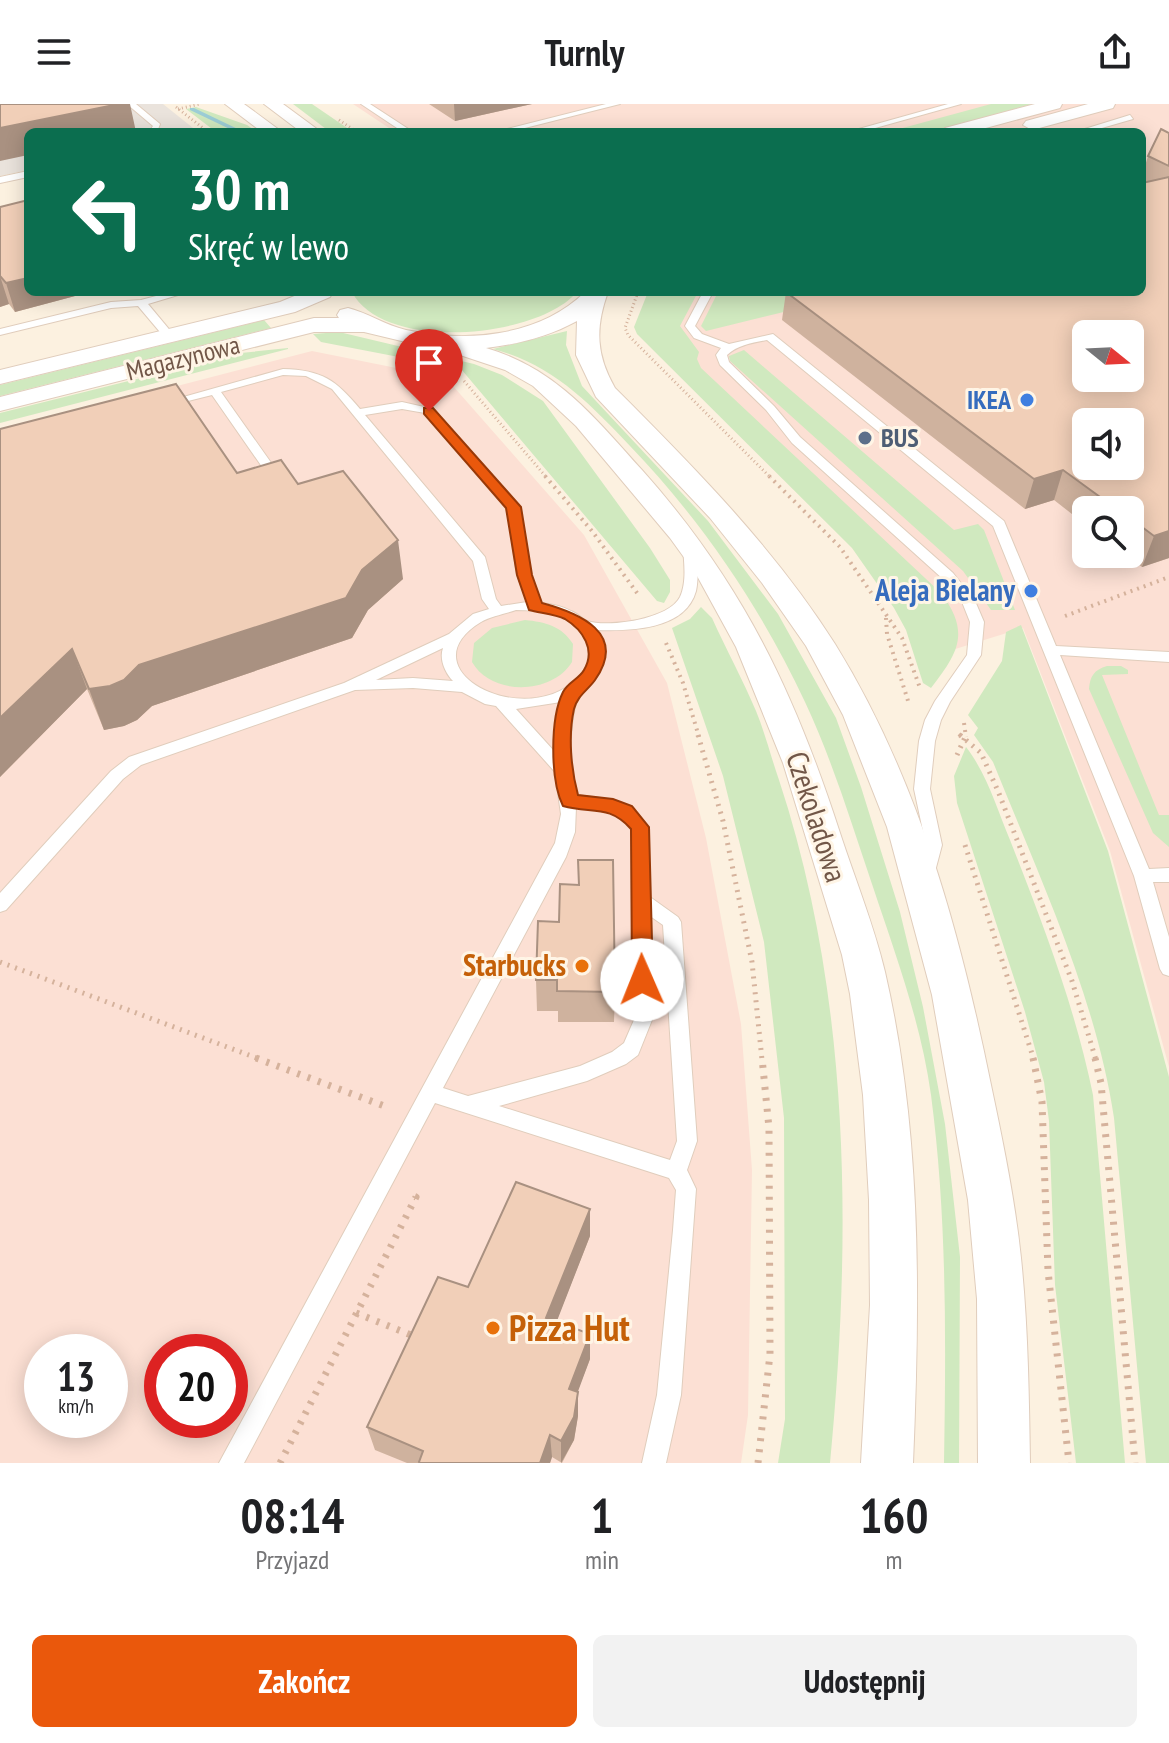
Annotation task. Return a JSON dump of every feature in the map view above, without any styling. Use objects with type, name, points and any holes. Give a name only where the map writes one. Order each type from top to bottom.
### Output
[{"type":"street","points":[[233,104],[267,128]]},
{"type":"street","points":[[272,104],[306,128]]},
{"type":"street","points":[[966,128],[1054,104]]},
{"type":"street","points":[[1023,128],[1107,104]]},
{"type":"street","name":"Magazynowa","points":[[0,377],[287,307],[313,296]]},
{"type":"street","points":[[333,296],[339,306],[367,325],[417,339],[461,342],[527,333],[563,320],[588,304],[595,296]]},
{"type":"street","points":[[596,296],[583,338],[593,371],[605,392],[728,519],[761,560],[821,647],[885,773],[925,888],[968,1069],[990,1197],[999,1273],[1004,1463]]},
{"type":"street","name":"Magazynowa","points":[[0,404],[314,325],[367,325]]},
{"type":"street","name":"Czekoladowa","points":[[417,339],[486,357],[541,381],[589,425],[690,545],[713,577],[773,694],[811,788],[864,965],[888,1133],[894,1244],[894,1354],[887,1463]]},
{"type":"lane","points":[[131,104],[156,128]]},
{"type":"lane","points":[[365,104],[403,128]]},
{"type":"lane","points":[[514,128],[616,104]]},
{"type":"lane","points":[[867,128],[957,104]]},
{"type":"lane","points":[[1093,128],[1130,117]]},
{"type":"lane","points":[[0,171],[24,166]]},
{"type":"lane","points":[[0,180],[24,175]]},
{"type":"lane","points":[[0,332],[111,305],[141,303],[168,296]]},
{"type":"lane","points":[[706,296],[690,326],[698,336],[728,347]]},
{"type":"lane","points":[[141,303],[169,336]]},
{"type":"lane","points":[[925,888],[934,845],[922,789],[929,732],[943,701],[974,655],[977,622],[968,601],[948,576],[796,440],[770,408],[724,363],[721,355],[728,347],[769,336],[999,524],[1143,876],[1169,969]]},
{"type":"lane","points":[[154,407],[283,372],[308,373],[336,387],[480,560],[489,599],[496,609]]},
{"type":"lane","points":[[215,391],[282,488]]},
{"type":"lane","points":[[358,413],[388,405],[413,406],[429,411],[513,507],[524,575],[535,606]]},
{"type":"lane","points":[[584,625],[638,624],[657,620],[681,607],[690,587],[690,545]]},
{"type":"lane","points":[[349,687],[413,683],[464,687],[502,703],[539,703],[572,691],[587,680],[598,652],[594,638],[584,625],[571,616],[535,606],[496,609],[464,625],[449,647],[449,668],[464,687]]},
{"type":"lane","points":[[0,905],[117,775],[135,761],[349,687],[454,637]]},
{"type":"lane","points":[[1052,650],[1169,657]]},
{"type":"lane","points":[[231,1463],[558,857],[568,832],[570,801],[563,771],[565,711],[572,691]]},
{"type":"lane","points":[[502,703],[563,771]]},
{"type":"lane","points":[[469,1104],[602,1067],[630,1049],[643,1020],[640,827],[634,818],[613,806],[570,801]]},
{"type":"lane","points":[[1143,876],[1169,875]]},
{"type":"lane","points":[[641,900],[672,922],[687,1141],[676,1171]]},
{"type":"lane","points":[[431,1093],[676,1171],[686,1189],[684,1230],[669,1395],[654,1463]]},
{"type":"path","points":[[172,104],[203,128]]},
{"type":"path","points":[[178,109],[200,104]]},
{"type":"path","points":[[637,296],[625,328],[628,335],[840,547],[902,638],[916,684],[926,695]]},
{"type":"path","points":[[1063,617],[1169,577]]},
{"type":"path","points":[[886,618],[887,634],[906,698],[918,711]]},
{"type":"path","points":[[952,763],[966,738],[963,708]]},
{"type":"path","points":[[949,729],[966,738],[981,753],[1088,1028],[1101,1083],[1135,1463]]},
{"type":"path","points":[[963,840],[1011,982],[1035,1064],[1042,1102],[1048,1271],[1069,1463]]},
{"type":"path","points":[[0,962],[417,1118]]},
{"type":"path","points":[[280,1463],[416,1197],[381,1185]]},
{"type":"path","points":[[356,1313],[411,1335]]},
{"type":"shaded area","points":[[0,104],[163,104],[193,128],[24,128],[24,171],[0,176]]},
{"type":"shaded area","name":"Aleja Bielany","points":[[353,104],[1169,104],[1169,1067],[1110,851],[1023,628],[936,655],[863,547],[638,331],[676,296],[1146,296],[1146,128],[389,128]]},
{"type":"shaded area","points":[[312,351],[446,378],[584,535],[667,683],[706,838],[741,1024],[752,1170],[748,1415],[741,1463],[0,1463],[0,432]]},
{"type":"green space","points":[[293,104],[312,104],[347,128],[325,128]]},
{"type":"green space","points":[[991,104],[1032,104],[945,128],[903,128]]},
{"type":"green space","points":[[196,107],[251,128],[211,128],[186,109]]},
{"type":"green space","points":[[356,296],[572,296],[557,308],[530,320],[462,332],[427,331],[395,324],[369,311]]},
{"type":"green space","points":[[646,296],[696,296],[680,326],[699,352],[697,359],[701,368],[941,593],[956,620],[957,642],[948,664],[931,688],[923,683],[906,630],[894,608],[852,548],[637,334],[634,327]]},
{"type":"green space","points":[[716,296],[850,296],[706,331],[701,326]]},
{"type":"green space","points":[[264,320],[271,328],[0,396],[0,385]]},
{"type":"green space","points":[[567,331],[566,345],[582,386],[708,521],[778,614],[836,718],[861,787],[900,912],[923,1007],[945,1124],[960,1257],[959,1463],[944,1463],[943,1232],[927,1068],[907,990],[842,794],[788,667],[749,599],[682,504],[615,430],[569,387],[534,365],[493,349]]},
{"type":"green space","points":[[339,332],[474,364],[502,375],[543,401],[670,580],[670,592],[664,603],[657,601],[461,369],[321,342],[313,334]]},
{"type":"green space","points":[[288,348],[0,423],[0,413],[241,353]]},
{"type":"green space","points":[[744,350],[954,530],[978,524],[984,530],[1015,610],[991,610],[963,571],[730,361],[729,356]]},
{"type":"green space","points":[[701,607],[712,618],[751,699],[779,780],[803,863],[833,1032],[843,1205],[837,1377],[830,1463],[778,1463],[785,1419],[784,1118],[764,942],[723,776],[672,628],[690,619]]},
{"type":"green space","points":[[525,620],[558,629],[573,644],[572,662],[563,673],[551,681],[522,687],[507,686],[481,673],[472,662],[474,643],[492,628]]},
{"type":"green space","points":[[1021,625],[1108,851],[1169,1077],[1169,1463],[1146,1463],[1114,1118],[1094,1027],[1047,893],[993,762],[974,735],[978,728],[968,715],[1002,661],[1006,632]]},
{"type":"green space","points":[[1107,666],[1121,666],[1128,670],[1128,674],[1102,675],[1159,815],[1169,815],[1169,847],[1153,833],[1089,689],[1094,674]]},
{"type":"green space","points":[[966,747],[991,792],[1046,934],[1086,1062],[1093,1095],[1125,1463],[1076,1463],[1055,1285],[1049,1121],[1044,1082],[1025,1012],[957,803],[954,776]]},
{"type":"building","points":[[0,104],[119,104],[0,128]]},
{"type":"building","points":[[1161,129],[1169,133],[1169,166],[1148,156]]},
{"type":"building","name":"IKEA","points":[[1169,177],[1169,531],[1154,536],[1144,528],[1144,496],[1099,496],[1077,480],[1144,480],[1144,408],[1072,408],[1072,477],[1063,470],[1034,479],[791,296],[1146,296],[1146,182]]},
{"type":"building","points":[[24,201],[24,279],[6,283],[0,276],[0,207]]},
{"type":"building","points":[[176,384],[237,473],[281,460],[298,484],[343,471],[398,540],[362,570],[346,598],[139,665],[124,680],[110,686],[89,689],[72,649],[0,718],[0,429]]},
{"type":"building","points":[[578,860],[613,860],[615,992],[557,991],[557,980],[536,980],[538,921],[559,922],[560,884],[579,885]]},
{"type":"building","name":"Pizza Hut","points":[[516,1182],[590,1209],[546,1318],[590,1334],[569,1389],[578,1392],[574,1417],[561,1441],[550,1435],[540,1463],[420,1463],[423,1451],[367,1427],[438,1277],[468,1287]]},
{"type":"waterway","points":[[192,109],[232,128]]},
{"type":"place","name":"IKEA","points":[[1027,400]]},
{"type":"place","name":"BUS","points":[[865,438]]},
{"type":"place","name":"Aleja Bielany","points":[[1031,591]]},
{"type":"place","name":"Starbucks","points":[[582,966]]},
{"type":"place","name":"Pizza Hut","points":[[493,1328]]},
{"type":"route","points":[[429,411],[513,507],[524,575],[535,606],[571,616],[584,625],[594,638],[598,652],[595,666],[587,680],[572,691],[565,711],[563,771],[570,801],[613,806],[626,811],[640,827],[642,980]]}]
